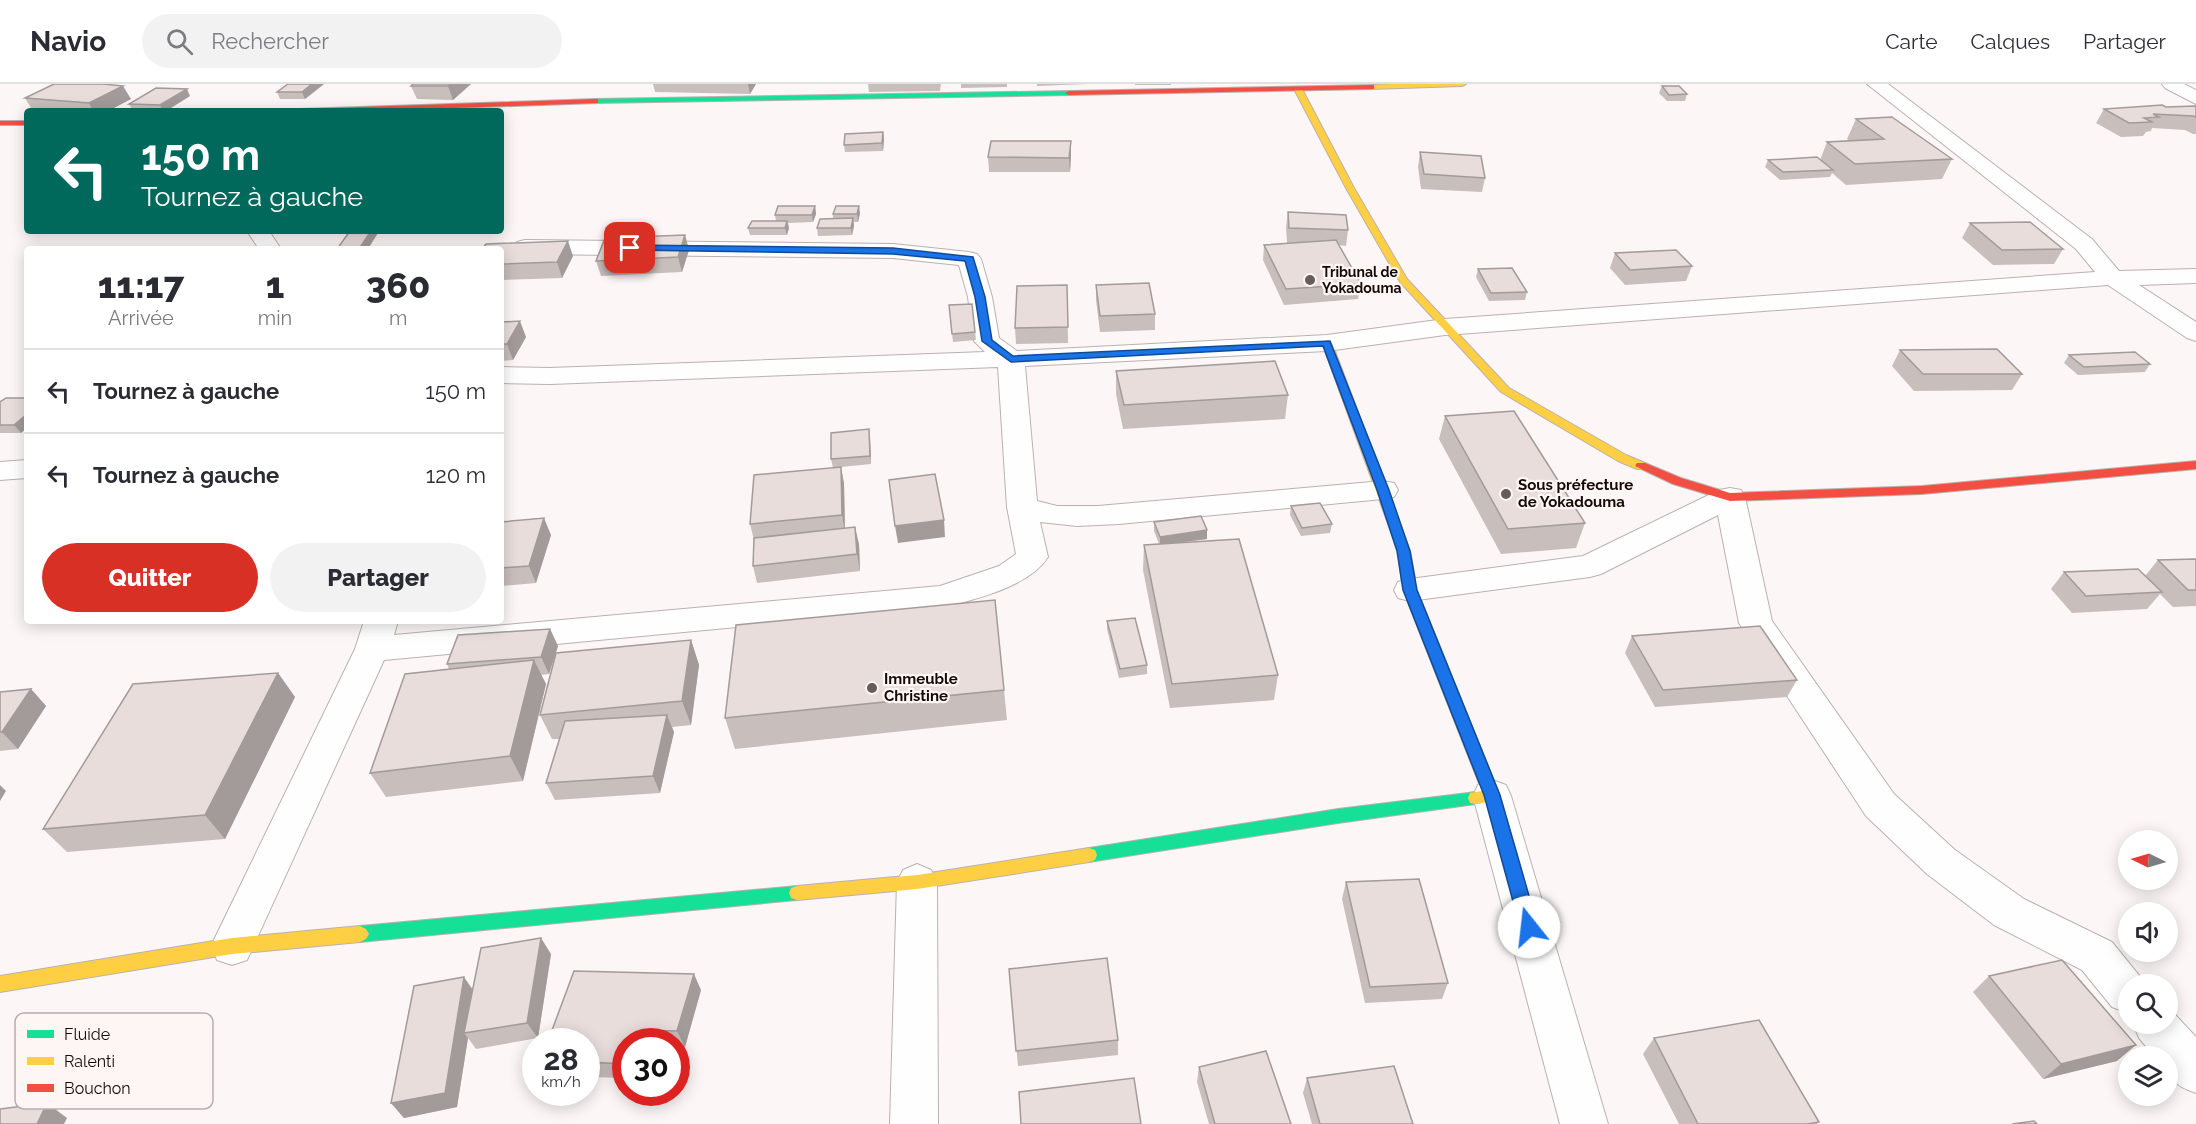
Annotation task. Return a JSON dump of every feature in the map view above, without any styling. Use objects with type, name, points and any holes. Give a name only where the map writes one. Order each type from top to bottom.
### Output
[{"type":"main road","points":[[381,108],[542,102],[1462,84]]},
{"type":"main road","points":[[1296,87],[1403,280],[1505,390],[1561,425],[1622,458],[1677,481],[1730,497],[1922,490],[2196,465]]},
{"type":"main road","points":[[0,123],[24,123]]},
{"type":"main road","points":[[0,984],[232,946],[916,882],[1338,816],[1492,795],[1410,590],[1404,551],[1327,343]]},
{"type":"street","points":[[1876,84],[2084,244],[2113,278],[2196,333]]},
{"type":"street","points":[[2171,84],[2196,98]]},
{"type":"street","points":[[232,946],[377,635],[942,597],[1010,573],[1032,557],[1022,507],[1011,359],[987,341],[980,297],[969,259],[893,251],[504,246]]},
{"type":"street","points":[[504,375],[550,376],[1011,359],[1327,343],[1445,327],[2113,278],[2196,276]]},
{"type":"street","points":[[0,471],[24,469]]},
{"type":"street","points":[[1022,507],[1038,514],[1068,516],[1383,490]]},
{"type":"street","points":[[1410,590],[1590,566],[1730,497],[1756,623],[1829,734],[1880,805],[1941,862],[2009,912],[2097,956],[2118,981]]},
{"type":"street","points":[[1492,795],[1584,1124]]},
{"type":"street","points":[[914,1124],[916,882]]},
{"type":"street","points":[[2164,1034],[2196,1071]]},
{"type":"building","points":[[54,84],[123,86],[89,103],[25,98]]},
{"type":"building","points":[[288,84],[312,84],[302,92],[277,92]]},
{"type":"building","points":[[413,84],[451,84],[448,86],[411,86]]},
{"type":"building","points":[[1662,86],[1679,86],[1687,94],[1669,95]]},
{"type":"building","points":[[156,88],[187,89],[160,105],[129,104]]},
{"type":"building","points":[[2162,105],[2166,107],[2196,106],[2196,117],[2153,114],[2159,117],[2144,118],[2152,122],[2129,123],[2104,109]]},
{"type":"building","points":[[1892,117],[1952,159],[1855,164],[1827,142],[1884,139],[1856,119]]},
{"type":"building","points":[[883,132],[882,143],[844,145],[845,134]]},
{"type":"building","points":[[991,141],[1071,141],[1069,158],[988,157]]},
{"type":"building","points":[[1420,152],[1481,156],[1485,178],[1424,174]]},
{"type":"building","points":[[1817,157],[1833,170],[1783,172],[1768,160]]},
{"type":"building","points":[[778,206],[815,206],[812,215],[775,215]]},
{"type":"building","points":[[836,206],[859,206],[857,214],[833,214]]},
{"type":"building","points":[[1288,212],[1346,215],[1348,230],[1289,228]]},
{"type":"building","points":[[853,218],[851,228],[817,228],[820,219]]},
{"type":"building","points":[[752,221],[787,221],[785,228],[748,228]]},
{"type":"building","points":[[2030,222],[2063,249],[2002,250],[1970,223]]},
{"type":"building","points":[[348,234],[369,234],[361,246],[339,246]]},
{"type":"building","points":[[685,235],[678,257],[596,261],[605,238]]},
{"type":"building","points":[[1336,240],[1361,284],[1286,289],[1264,245]]},
{"type":"building","points":[[568,241],[557,262],[504,264],[504,246],[484,246],[486,244]]},
{"type":"building","points":[[1676,250],[1692,266],[1630,270],[1615,253]]},
{"type":"building","points":[[1512,268],[1527,292],[1491,293],[1478,269]]},
{"type":"building","points":[[1149,283],[1155,314],[1100,316],[1096,285]]},
{"type":"building","points":[[1067,285],[1068,327],[1015,328],[1017,286]]},
{"type":"building","points":[[972,304],[975,332],[952,334],[949,305]]},
{"type":"building","points":[[520,321],[507,344],[504,344],[504,322]]},
{"type":"building","points":[[1997,349],[2022,374],[1923,374],[1900,350]]},
{"type":"building","points":[[2135,352],[2150,364],[2084,367],[2069,355]]},
{"type":"building","points":[[1275,361],[1288,395],[1124,405],[1116,371]]},
{"type":"building","points":[[6,398],[24,398],[24,417],[14,425],[0,425],[0,402]]},
{"type":"building","points":[[1514,411],[1585,523],[1508,529],[1445,416]]},
{"type":"building","points":[[869,429],[870,456],[831,459],[831,433]]},
{"type":"building","points":[[841,467],[842,515],[750,524],[754,475]]},
{"type":"building","points":[[935,474],[944,520],[895,526],[889,480]]},
{"type":"building","points":[[1320,503],[1332,524],[1302,528],[1291,506]]},
{"type":"building","points":[[1201,516],[1207,530],[1160,537],[1154,522]]},
{"type":"building","points":[[544,518],[529,566],[504,568],[504,522]]},
{"type":"building","points":[[855,527],[857,554],[753,566],[754,538]]},
{"type":"building","points":[[1239,539],[1278,675],[1172,684],[1144,545]]},
{"type":"building","points":[[2196,559],[2196,590],[2188,590],[2158,560]]},
{"type":"building","points":[[2138,569],[2162,592],[2086,596],[2064,572]]},
{"type":"building","name":"Immeuble Christine","points":[[995,600],[1004,690],[725,718],[736,625]]},
{"type":"building","points":[[1135,618],[1147,665],[1120,669],[1107,621]]},
{"type":"building","points":[[1760,626],[1797,680],[1663,690],[1632,636]]},
{"type":"building","points":[[550,629],[541,657],[447,664],[458,635]]},
{"type":"building","points":[[691,640],[682,701],[540,715],[556,653]]},
{"type":"building","points":[[534,660],[510,756],[370,773],[405,674]]},
{"type":"building","points":[[278,673],[205,815],[43,829],[133,684]]},
{"type":"building","points":[[31,689],[2,732],[0,732],[0,692]]},
{"type":"building","points":[[667,715],[653,776],[546,783],[565,721]]},
{"type":"building","points":[[1419,879],[1448,983],[1370,987],[1346,882]]},
{"type":"building","points":[[541,938],[527,1023],[464,1033],[481,948]]},
{"type":"building","points":[[1107,958],[1118,1040],[1016,1051],[1009,969]]},
{"type":"building","points":[[2062,960],[2118,1024],[2118,1034],[2126,1034],[2136,1045],[2118,1046],[2118,1050],[2061,1064],[1989,976]]},
{"type":"building","points":[[574,971],[694,974],[678,1028],[612,1028],[612,1063],[600,1063],[600,1028],[553,1028]]},
{"type":"building","points":[[464,977],[445,1093],[391,1103],[414,986]]},
{"type":"building","points":[[1759,1020],[1819,1122],[1807,1124],[1698,1124],[1654,1038]]},
{"type":"building","points":[[1266,1051],[1291,1124],[1215,1124],[1199,1067]]},
{"type":"building","points":[[1394,1066],[1413,1124],[1320,1124],[1307,1078]]},
{"type":"building","points":[[1134,1078],[1141,1124],[1021,1124],[1019,1092]]},
{"type":"building","points":[[15,1107],[15,1109],[44,1109],[37,1124],[0,1124],[0,1109]]},
{"type":"building","points":[[2034,1121],[2037,1124],[2012,1124]]},
{"type":"traffic: fast","points":[[595,101],[1069,93]]},
{"type":"traffic: fast","points":[[1089,855],[1338,816],[1476,798]]},
{"type":"traffic: fast","points":[[360,934],[797,893]]},
{"type":"traffic: slow","points":[[1371,87],[1462,84]]},
{"type":"traffic: slow","points":[[1298,89],[1350,188],[1403,280],[1505,390],[1622,458],[1641,466]]},
{"type":"traffic: slow","points":[[1327,343],[1404,551],[1410,590],[1492,796],[1476,798]]},
{"type":"traffic: slow","points":[[797,893],[917,882],[1089,855]]},
{"type":"traffic: slow","points":[[0,984],[232,946],[360,934]]},
{"type":"traffic: jam","points":[[1069,93],[1371,87]]},
{"type":"traffic: jam","points":[[388,108],[595,101]]},
{"type":"traffic: jam","points":[[0,123],[24,123]]},
{"type":"traffic: jam","points":[[1641,466],[1677,481],[1730,497],[1922,490],[2196,465]]},
{"type":"place","name":"Tribunal de Yokadouma","points":[[1310,280]]},
{"type":"place","name":"Sous préfecture de Yokadouma","points":[[1506,494]]},
{"type":"place","name":"Immeuble Christine","points":[[872,688]]},
{"type":"route","points":[[630,248],[893,251],[969,259],[980,297],[987,341],[1011,359],[1327,343],[1404,551],[1410,590],[1492,795],[1529,927]]}]
